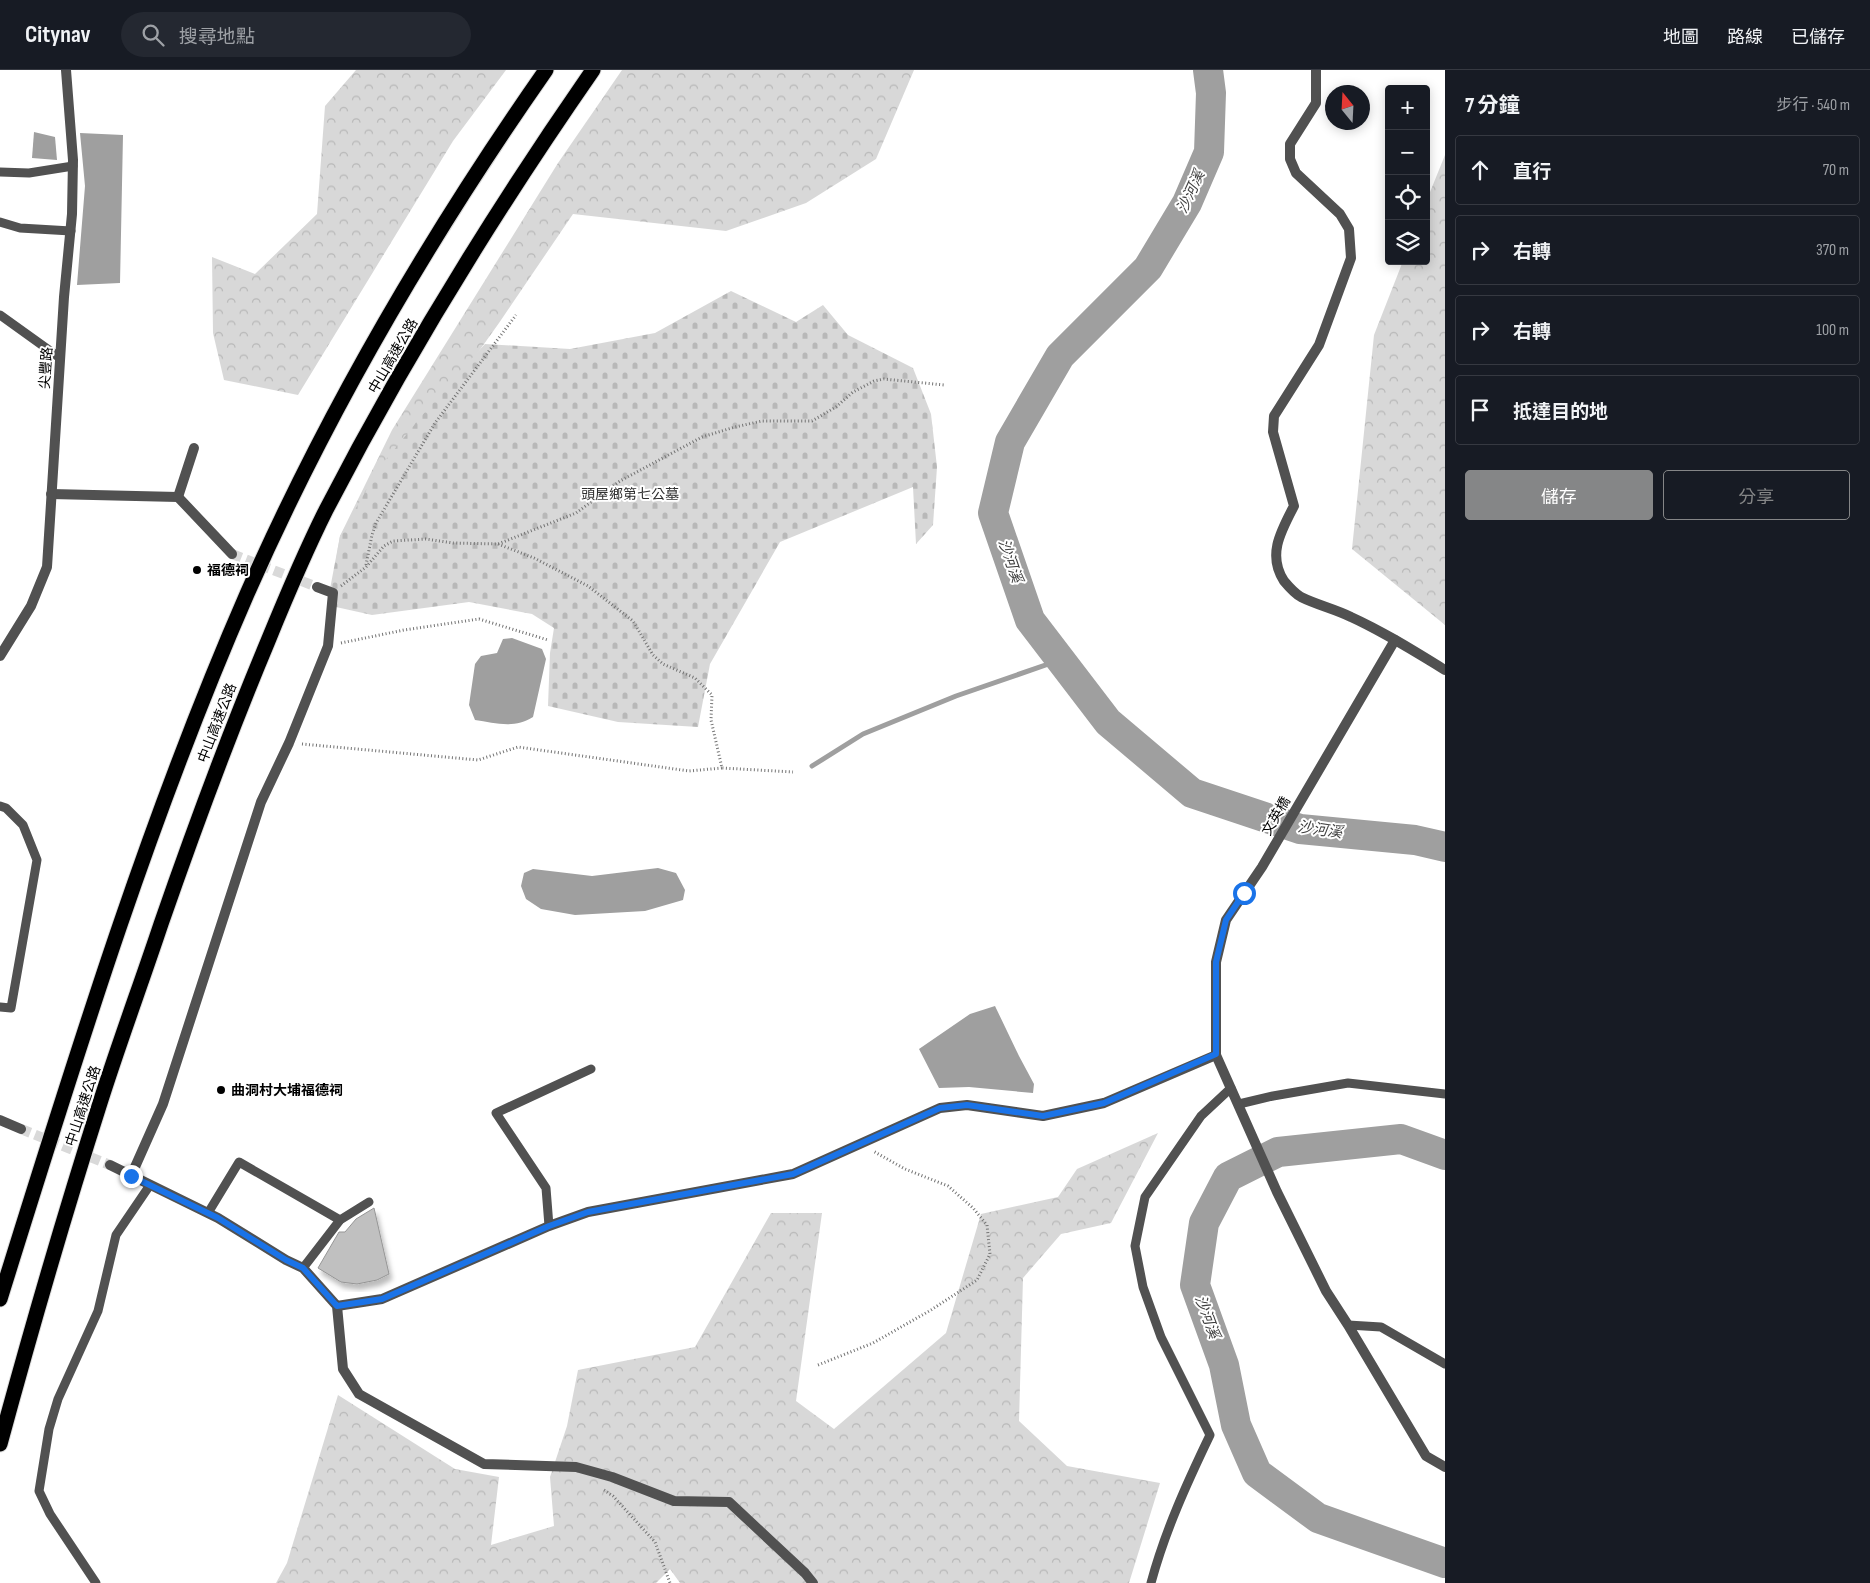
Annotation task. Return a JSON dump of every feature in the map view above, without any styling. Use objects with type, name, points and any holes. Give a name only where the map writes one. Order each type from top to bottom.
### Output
[{"type":"highway","name":"中山高速公路","points":[[0,1299],[65,1089],[146,850],[201,706],[248,594],[291,499],[356,375],[434,240],[514,115],[546,70]]},
{"type":"highway","name":"中山高速公路","points":[[0,1444],[24,1354],[100,1102],[192,836],[236,718],[282,606],[325,512],[390,392],[468,260],[549,134],[593,70]]},
{"type":"street","name":"尖豐路","points":[[0,656],[31,606],[47,567],[60,358],[71,231],[73,166],[66,70]]},
{"type":"street","points":[[1316,70],[1316,103],[1290,144],[1290,159],[1296,173],[1340,214],[1348,229],[1351,258],[1319,345],[1274,416],[1272,432],[1294,506],[1280,532],[1276,546],[1276,561],[1280,575],[1288,587],[1300,596],[1351,616],[1445,670]]},
{"type":"street","points":[[178,497],[194,448]]},
{"type":"street","points":[[51,494],[178,497],[232,554]]},
{"type":"street","points":[[131,1176],[163,1104],[261,802],[289,743],[328,646],[333,593],[317,587]]},
{"type":"street","name":"文英橋","points":[[1216,1054],[1216,962],[1226,920],[1262,867],[1395,640]]},
{"type":"street","points":[[337,1306],[382,1299],[549,1226],[588,1212],[793,1174],[940,1108],[967,1105],[1043,1116],[1104,1103],[1216,1054],[1277,1192],[1326,1291],[1426,1456],[1445,1467]]},
{"type":"street","points":[[0,1120],[21,1130]]},
{"type":"street","points":[[110,1166],[208,1213],[286,1260],[303,1268],[337,1306],[343,1369],[359,1394],[484,1464],[576,1467],[612,1476],[674,1501],[729,1502],[805,1572],[813,1583]]},
{"type":"lane","points":[[0,172],[29,173],[73,166]]},
{"type":"lane","points":[[0,222],[20,228],[71,231]]},
{"type":"lane","points":[[0,315],[60,358]]},
{"type":"lane","points":[[0,806],[6,808],[24,825],[37,860],[11,1008],[0,1007]]},
{"type":"lane","points":[[549,1226],[546,1188],[496,1114],[591,1069]]},
{"type":"lane","points":[[1241,1109],[1273,1096],[1348,1083],[1445,1094]]},
{"type":"lane","points":[[1151,1583],[1159,1554],[1186,1485],[1210,1434],[1161,1337],[1143,1287],[1135,1246],[1145,1197],[1201,1116],[1231,1088]]},
{"type":"lane","points":[[208,1213],[239,1162],[340,1220]]},
{"type":"lane","points":[[96,1583],[50,1514],[39,1491],[49,1428],[58,1399],[98,1311],[116,1235],[150,1185]]},
{"type":"lane","points":[[303,1268],[340,1220],[369,1202]]},
{"type":"lane","points":[[1348,1325],[1381,1327],[1445,1364]]},
{"type":"path","points":[[366,567],[376,523],[434,423],[516,315]]},
{"type":"path","points":[[498,544],[576,513],[620,480],[702,437],[762,421],[812,421],[836,407],[853,392],[874,381],[890,379],[944,385]]},
{"type":"path","points":[[333,593],[366,567],[384,546],[393,541],[426,539],[453,543],[498,544],[534,558],[588,586],[633,621],[653,655],[663,664],[695,678],[712,695],[711,720],[722,768]]},
{"type":"path","points":[[328,646],[404,630],[479,620],[548,640]]},
{"type":"path","points":[[289,743],[478,760],[518,747],[689,771],[722,768],[793,772]]},
{"type":"path","points":[[818,1365],[873,1343],[931,1310],[977,1280],[990,1254],[987,1225],[973,1208],[948,1186],[906,1169],[860,1145]]},
{"type":"path","points":[[598,1485],[613,1496],[655,1542],[670,1583]]},
{"type":"green space","points":[[356,70],[506,70],[453,141],[298,395],[224,380],[213,333],[212,257],[255,274],[317,214],[325,106]]},
{"type":"green space","points":[[622,70],[914,70],[876,159],[806,203],[726,231],[573,214],[499,323],[397,466],[335,566],[340,536],[392,430],[558,163]]},
{"type":"green space","points":[[1445,155],[1445,625],[1352,549],[1374,335],[1401,265],[1430,265],[1430,192]]},
{"type":"green space","name":"頭屋鄉第七公墓","points":[[731,291],[796,322],[823,305],[848,335],[913,368],[931,414],[937,467],[933,525],[916,544],[913,487],[780,542],[710,664],[698,727],[618,722],[548,706],[550,653],[554,628],[532,614],[469,602],[372,615],[327,605],[340,536],[379,468],[448,384],[485,344],[570,349],[655,333]]},
{"type":"green space","points":[[1158,1133],[1111,1223],[1061,1234],[1023,1278],[1019,1421],[1067,1466],[1160,1483],[1129,1583],[680,1583],[670,1569],[656,1583],[276,1583],[287,1563],[338,1395],[455,1469],[499,1477],[491,1545],[554,1526],[550,1477],[567,1426],[578,1370],[695,1347],[771,1213],[822,1213],[796,1401],[834,1429],[946,1333],[981,1214],[1058,1197],[1077,1169]]},
{"type":"shaded area","points":[[34,132],[55,137],[57,160],[32,158]]},
{"type":"shaded area","points":[[80,133],[123,135],[120,283],[77,285],[85,186]]},
{"type":"shaded area","points":[[512,638],[542,649],[546,659],[533,717],[526,721],[512,724],[497,724],[475,720],[469,705],[475,664],[481,656],[497,653],[503,639]]},
{"type":"shaded area","points":[[658,868],[676,873],[685,890],[683,900],[645,911],[575,915],[541,909],[526,899],[521,886],[524,873],[533,869],[592,876]]},
{"type":"shaded area","points":[[995,1006],[1034,1084],[1033,1093],[969,1087],[939,1088],[919,1049],[970,1014]]},
{"type":"building","points":[[374,1208],[389,1274],[377,1280],[357,1284],[341,1282],[318,1268],[339,1232],[345,1232],[356,1219]]},
{"type":"waterway","name":"沙河溪","points":[[1208,70],[1211,93],[1209,152],[1187,203],[1148,268],[1060,356],[1010,442],[993,513],[1030,620],[1108,722],[1192,793],[1300,829],[1415,840],[1445,847]]},
{"type":"waterway","points":[[812,766],[863,734],[956,696],[1060,660]]},
{"type":"waterway","name":"沙河溪","points":[[1445,1155],[1401,1139],[1278,1152],[1228,1177],[1204,1223],[1195,1285],[1224,1365],[1236,1425],[1257,1473],[1318,1518],[1445,1563]]},
{"type":"tunnel","points":[[232,554],[317,587]]},
{"type":"tunnel","points":[[21,1129],[110,1165]]},
{"type":"place","name":"福德祠","points":[[197,570]]},
{"type":"place","name":"曲洞村大埔福德祠","points":[[221,1090]]},
{"type":"route","points":[[131,1176],[218,1218],[286,1260],[303,1268],[337,1306],[382,1299],[549,1226],[588,1212],[793,1174],[940,1108],[967,1105],[1043,1116],[1104,1103],[1216,1054],[1216,962],[1226,920],[1244,893]]}]
